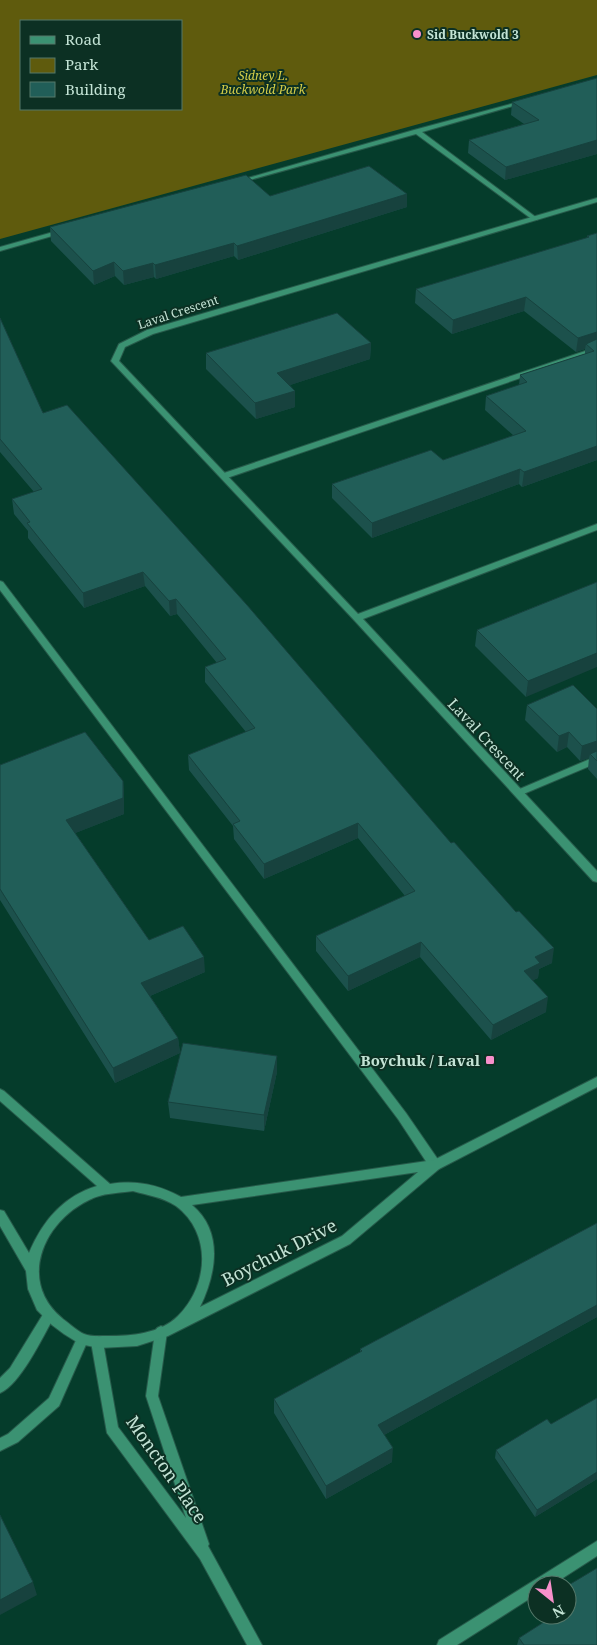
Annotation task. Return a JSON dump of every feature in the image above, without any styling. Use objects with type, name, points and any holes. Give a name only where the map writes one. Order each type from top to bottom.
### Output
[{"type":"street","points":[[227,185],[530,100]]},
{"type":"street","points":[[416,131],[535,219]]},
{"type":"street","name":"Laval Crescent","points":[[597,200],[150,332],[122,346],[115,361],[358,618],[597,878]]},
{"type":"street","points":[[0,250],[76,228]]},
{"type":"street","points":[[224,476],[597,348]]},
{"type":"street","points":[[358,618],[597,527]]},
{"type":"street","points":[[0,584],[402,1116],[435,1165]]},
{"type":"street","points":[[518,793],[597,759]]},
{"type":"street","name":"Boychuk Drive","points":[[180,1323],[346,1240],[435,1165],[597,1082]]},
{"type":"street","points":[[0,1094],[107,1188]]},
{"type":"street","name":"Boychuk Drive","points":[[180,1202],[435,1165]]},
{"type":"street","points":[[133,1186],[158,1192],[180,1202],[196,1219],[207,1240],[210,1262],[205,1286],[180,1323],[140,1340],[119,1343],[97,1342],[82,1340],[49,1315],[36,1292],[32,1270],[35,1248],[46,1227],[62,1210],[76,1201],[107,1188],[133,1186]]},
{"type":"street","points":[[0,1216],[32,1270]]},
{"type":"street","points":[[0,1387],[15,1372],[49,1315]]},
{"type":"street","name":"Moncton Place","points":[[160,1332],[152,1396],[205,1554]]},
{"type":"street","points":[[0,1446],[13,1438],[54,1402],[82,1340]]},
{"type":"street","name":"Moncton Place","points":[[97,1342],[112,1429],[205,1554],[254,1645]]},
{"type":"street","points":[[555,1575],[597,1548]]},
{"type":"street","points":[[444,1645],[527,1593]]},
{"type":"green space","name":"Sidney L. Buckwold Park","points":[[0,0],[597,0],[597,75],[0,239]]},
{"type":"building","points":[[597,78],[597,140],[506,167],[469,140],[539,120],[512,102]]},
{"type":"building","points":[[369,166],[407,194],[237,246],[234,243],[155,265],[153,263],[123,271],[114,262],[93,271],[50,227],[246,175],[270,196]]},
{"type":"building","points":[[597,233],[597,332],[578,338],[526,297],[453,320],[416,289],[589,237],[587,236]]},
{"type":"building","points":[[337,313],[371,343],[277,373],[295,391],[255,403],[206,353]]},
{"type":"building","points":[[0,318],[43,413],[67,405],[247,605],[451,843],[454,842],[516,912],[519,911],[554,948],[535,957],[540,963],[524,971],[548,997],[493,1025],[421,942],[348,976],[316,936],[415,891],[358,823],[264,864],[233,824],[240,821],[188,755],[255,728],[205,667],[226,659],[176,599],[169,601],[143,572],[83,593],[27,523],[30,522],[12,499],[42,489],[0,439]]},
{"type":"building","points":[[597,339],[597,446],[524,472],[520,469],[372,523],[332,484],[431,450],[443,460],[526,431],[486,396],[527,382],[520,375],[594,351],[586,344]]},
{"type":"building","points":[[597,582],[597,653],[528,681],[477,630]]},
{"type":"building","points":[[573,685],[597,709],[597,741],[582,746],[569,732],[559,736],[527,705]]},
{"type":"building","points":[[85,732],[123,781],[123,798],[66,820],[149,940],[183,926],[204,957],[141,983],[178,1038],[113,1068],[0,889],[0,765]]},
{"type":"building","points":[[597,751],[597,761],[590,754]]},
{"type":"building","points":[[183,1043],[277,1056],[264,1115],[168,1102]]},
{"type":"building","points":[[597,1223],[597,1305],[378,1425],[393,1448],[326,1486],[274,1399],[362,1351],[360,1349]]},
{"type":"building","points":[[597,1398],[597,1472],[537,1510],[496,1450],[547,1419],[551,1424]]},
{"type":"building","points":[[0,1515],[33,1582],[0,1600]]},
{"type":"building","points":[[597,1568],[597,1645],[524,1645],[519,1638],[539,1625],[577,1625],[577,1580]]},
{"type":"place","name":"Sid Buckwold 3","points":[[417,34]]},
{"type":"place","name":"Boychuk / Laval","points":[[490,1060]]}]
